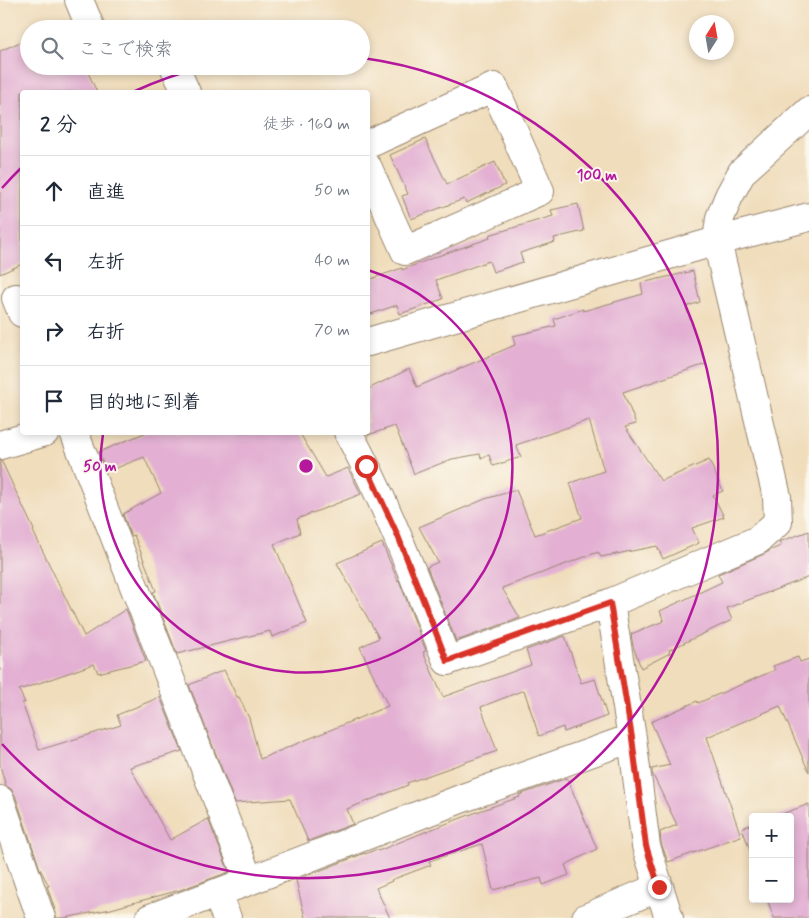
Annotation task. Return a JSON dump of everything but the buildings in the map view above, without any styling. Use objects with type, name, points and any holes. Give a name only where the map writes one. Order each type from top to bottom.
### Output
[{"type":"street","points":[[79,0],[87,20]]},
{"type":"street","points":[[178,75],[185,90]]},
{"type":"street","points":[[370,143],[494,87],[540,191],[405,252],[370,173]]},
{"type":"street","points":[[350,435],[398,536],[447,661],[610,603],[758,540],[778,522],[777,497],[717,241],[720,218],[742,172],[809,112]]},
{"type":"street","points":[[370,341],[717,241],[809,217]]},
{"type":"street","points":[[0,446],[36,435]]},
{"type":"street","points":[[75,435],[249,881]]},
{"type":"street","points":[[610,603],[632,738],[646,846],[669,918]]},
{"type":"street","points":[[150,918],[462,798],[632,738]]},
{"type":"street","points":[[0,800],[39,917]]},
{"type":"street","points":[[586,918],[659,887]]},
{"type":"street","points":[[216,893],[227,918]]},
{"type":"route","points":[[366,466],[398,536],[447,661],[610,603],[632,738],[646,846],[659,887]]}]
